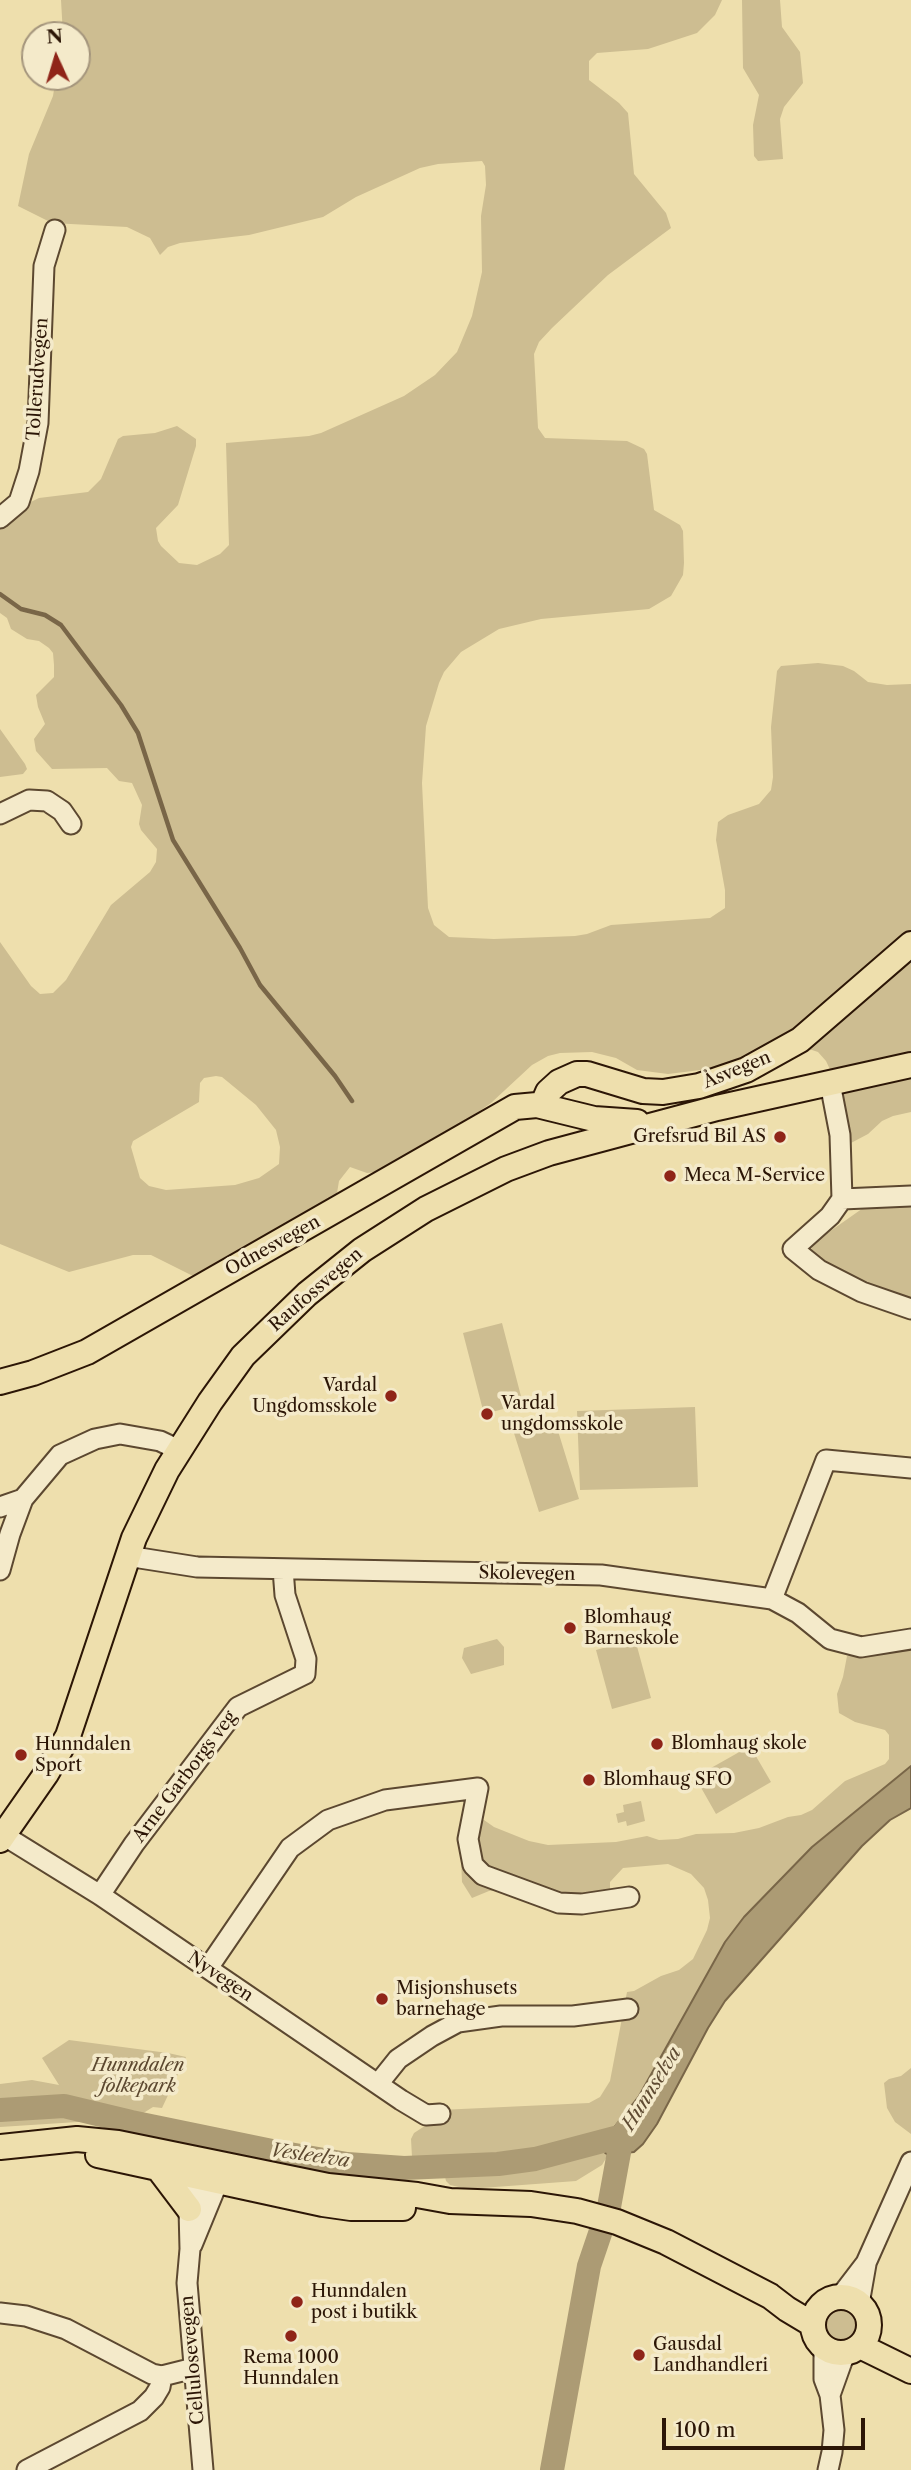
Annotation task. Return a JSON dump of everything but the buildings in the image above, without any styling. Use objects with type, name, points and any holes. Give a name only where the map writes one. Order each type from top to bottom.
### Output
[{"type":"main road","name":"Åsvegen","points":[[552,1108],[552,1088],[577,1074],[587,1074],[643,1091],[663,1092],[699,1086],[746,1070],[800,1040],[911,944]]},
{"type":"main road","name":"Raufossvegen","points":[[1,1836],[46,1774],[68,1735],[128,1556],[162,1480],[179,1450],[243,1356],[307,1294],[362,1250],[426,1209],[506,1169],[560,1150],[666,1122],[911,1065]]},
{"type":"main road","name":"Odnesvegen","points":[[0,1382],[33,1373],[87,1352],[510,1110],[525,1104],[552,1108]]},
{"type":"main road","points":[[560,1150],[548,1118],[552,1108],[607,1121],[666,1122]]},
{"type":"main road","points":[[10,2146],[77,2139],[139,2146],[210,2174]]},
{"type":"main road","points":[[10,2146],[85,2153],[158,2168],[210,2174],[417,2195],[450,2201],[531,2204],[577,2211],[641,2231],[770,2296],[866,2313],[849,2344]]},
{"type":"main road","points":[[158,2168],[189,2209]]},
{"type":"main road","points":[[833,2308],[815,2337],[849,2344],[891,2344],[911,2354]]},
{"type":"main road","points":[[849,2344],[911,2371]]},
{"type":"street","name":"Tollerudvegen","points":[[0,518],[19,502],[29,471],[37,423],[44,267],[55,230]]},
{"type":"street","points":[[0,814],[29,800],[47,801],[62,811],[71,824]]},
{"type":"street","points":[[830,1083],[840,1135],[842,1199],[830,1216],[793,1249],[818,1270],[862,1293],[911,1309]]},
{"type":"street","points":[[842,1199],[911,1196]]},
{"type":"street","points":[[1,1565],[23,1499],[61,1455],[95,1439],[120,1434],[142,1436],[179,1450]]},
{"type":"street","points":[[772,1599],[826,1460],[911,1468]]},
{"type":"street","points":[[0,1507],[23,1499]]},
{"type":"street","name":"Skolevegen","points":[[128,1556],[197,1567],[601,1575],[772,1599],[798,1613],[830,1639],[861,1647],[911,1639]]},
{"type":"street","name":"Arne Garborgs veg","points":[[100,1895],[134,1844],[237,1707],[305,1674],[306,1659],[285,1595],[283,1569]]},
{"type":"street","points":[[208,1968],[289,1848],[328,1820],[385,1800],[478,1788],[468,1839],[473,1865],[483,1875],[559,1903],[582,1904],[629,1898]]},
{"type":"street","name":"Nyvegen","points":[[1,1836],[100,1895],[426,2115],[440,2114]]},
{"type":"street","points":[[378,2084],[398,2059],[458,2022],[501,2016],[573,2016],[628,2009]]},
{"type":"street","points":[[833,2308],[866,2263],[911,2162]]},
{"type":"street","name":"Cellulosevegen","points":[[203,2470],[187,2297],[189,2209],[192,2195],[210,2174]]},
{"type":"street","name":"Cellulosevegen","points":[[190,2249],[209,2207],[210,2174]]},
{"type":"street","points":[[0,2312],[26,2316],[66,2329],[134,2365],[162,2376],[194,2368]]},
{"type":"street","points":[[828,2470],[834,2430],[830,2395],[824,2379],[849,2344]]},
{"type":"street","points":[[27,2470],[140,2411],[154,2397],[162,2376]]},
{"type":"green space","points":[[61,0],[722,0],[715,15],[697,33],[648,49],[597,53],[589,61],[589,80],[628,113],[634,174],[666,213],[671,228],[608,275],[552,328],[539,342],[534,354],[538,428],[545,438],[627,441],[644,449],[647,454],[654,510],[680,525],[683,531],[683,575],[671,596],[649,609],[541,619],[499,629],[461,652],[444,672],[426,726],[422,783],[428,908],[434,925],[449,937],[494,939],[575,936],[611,925],[710,918],[725,908],[725,890],[716,840],[718,822],[728,815],[759,804],[771,790],[771,727],[777,671],[781,666],[818,663],[843,666],[868,682],[887,685],[911,684],[911,1112],[882,1121],[868,1134],[851,1143],[842,1095],[826,1061],[818,1052],[812,1050],[768,1054],[725,1067],[668,1074],[637,1070],[616,1058],[592,1052],[560,1053],[532,1065],[491,1103],[430,1146],[386,1171],[367,1173],[350,1167],[339,1181],[339,1214],[205,1282],[151,1255],[133,1255],[69,1272],[0,1244],[0,942],[31,986],[40,994],[53,993],[66,980],[111,905],[150,872],[156,862],[157,849],[141,830],[139,824],[142,805],[132,783],[119,781],[107,768],[52,769],[36,751],[34,739],[45,724],[36,695],[54,677],[53,653],[39,641],[27,639],[11,629],[7,618],[0,613],[0,517],[39,498],[88,492],[101,479],[118,439],[123,436],[155,433],[177,426],[196,439],[196,446],[178,505],[156,528],[158,541],[179,563],[197,565],[220,554],[229,545],[226,443],[321,433],[404,396],[435,375],[457,352],[472,316],[482,272],[481,216],[486,185],[485,166],[482,161],[420,168],[356,197],[323,217],[249,235],[180,243],[168,247],[160,255],[150,238],[127,227],[52,223],[18,206],[29,154],[54,91],[91,91],[91,21],[62,21]],"holes":[[[222,1077],[256,1105],[276,1130],[280,1147],[279,1164],[259,1178],[235,1185],[166,1190],[149,1186],[140,1178],[131,1147],[133,1141],[199,1102],[200,1083],[204,1078]]]},
{"type":"green space","points":[[742,0],[780,0],[782,27],[800,52],[803,83],[784,107],[780,119],[783,159],[758,161],[754,156],[753,125],[759,95],[743,68]]},
{"type":"green space","points":[[0,729],[25,764],[27,769],[23,774],[0,777]]},
{"type":"green space","points":[[911,1204],[911,1299],[879,1292],[811,1254],[812,1244],[866,1206]]},
{"type":"green space","points":[[502,1323],[523,1404],[484,1414],[463,1333]]},
{"type":"green space","points":[[695,1407],[698,1487],[580,1490],[577,1411]]},
{"type":"green space","points":[[554,1418],[579,1499],[539,1512],[513,1430]]},
{"type":"green space","points":[[911,1638],[911,1766],[812,1847],[744,1917],[725,1942],[639,2096],[612,2130],[604,2152],[608,2155],[602,2165],[576,2181],[468,2189],[450,2185],[446,2181],[442,2163],[412,2157],[411,2139],[414,2133],[434,2120],[440,2110],[589,2103],[600,2097],[610,2081],[627,1992],[679,1970],[693,1959],[710,1918],[704,1888],[691,1874],[668,1864],[623,1868],[610,1882],[610,1905],[507,1890],[489,1891],[472,1898],[462,1882],[461,1858],[465,1818],[484,1820],[494,1827],[529,1841],[548,1845],[616,1842],[647,1836],[659,1840],[696,1834],[734,1833],[801,1815],[812,1810],[845,1781],[885,1764],[889,1759],[889,1735],[885,1730],[855,1722],[839,1713],[837,1694],[847,1656]]},
{"type":"green space","points":[[497,1639],[504,1647],[504,1665],[471,1674],[462,1658],[464,1648]]},
{"type":"green space","points":[[635,1639],[651,1698],[612,1709],[596,1650]]},
{"type":"green space","points":[[750,1746],[771,1782],[716,1814],[695,1777]]},
{"type":"green space","points":[[641,1801],[645,1821],[627,1826],[626,1821],[618,1823],[616,1814],[624,1812],[623,1805]]},
{"type":"green space","name":"Hunndalen folkepark","points":[[69,2040],[186,2057],[162,2108],[153,2107],[137,2117],[124,2119],[0,2127],[0,2084],[32,2080],[59,2085],[42,2058]]},
{"type":"green space","points":[[911,2068],[911,2134],[895,2122],[887,2108],[884,2083],[901,2076]]},
{"type":"green space","points":[[841,2309],[853,2314],[858,2326],[853,2338],[841,2343],[829,2338],[824,2326],[829,2314]]},
{"type":"water","points":[[911,1766],[911,1808],[890,1820],[862,1846],[725,2001],[657,2124],[643,2144],[634,2152],[608,2155],[604,2152],[594,2136],[612,2130],[639,2096],[725,1942],[744,1917],[812,1847]]},
{"type":"waterway","points":[[0,594],[21,609],[45,615],[61,625],[121,705],[138,733],[173,840],[260,985],[335,1076],[352,1101]]},
{"type":"waterway","name":"Vesleelva","points":[[0,2110],[64,2106],[272,2151],[347,2164],[404,2168],[498,2164],[535,2159],[622,2136]]},
{"type":"waterway","name":"Hunnselva","points":[[552,2470],[589,2266],[609,2207],[622,2136],[630,2124]]},
{"type":"place","name":"Grefsrud Bil AS","points":[[780,1137]]},
{"type":"place","name":"Meca M-Service","points":[[670,1176]]},
{"type":"place","name":"Vardal Ungdomsskole","points":[[391,1396]]},
{"type":"place","name":"Vardal ungdomsskole","points":[[487,1414]]},
{"type":"place","name":"Blomhaug Barneskole","points":[[570,1628]]},
{"type":"place","name":"Blomhaug skole","points":[[657,1744]]},
{"type":"place","name":"Hunndalen Sport","points":[[21,1755]]},
{"type":"place","name":"Blomhaug SFO","points":[[589,1780]]},
{"type":"place","name":"Misjonshusets barnehage","points":[[382,1999]]},
{"type":"place","name":"Hunndalen post i butikk","points":[[297,2302]]},
{"type":"place","name":"Rema 1000 Hunndalen","points":[[291,2336]]},
{"type":"place","name":"Gausdal Landhandleri","points":[[639,2355]]}]
